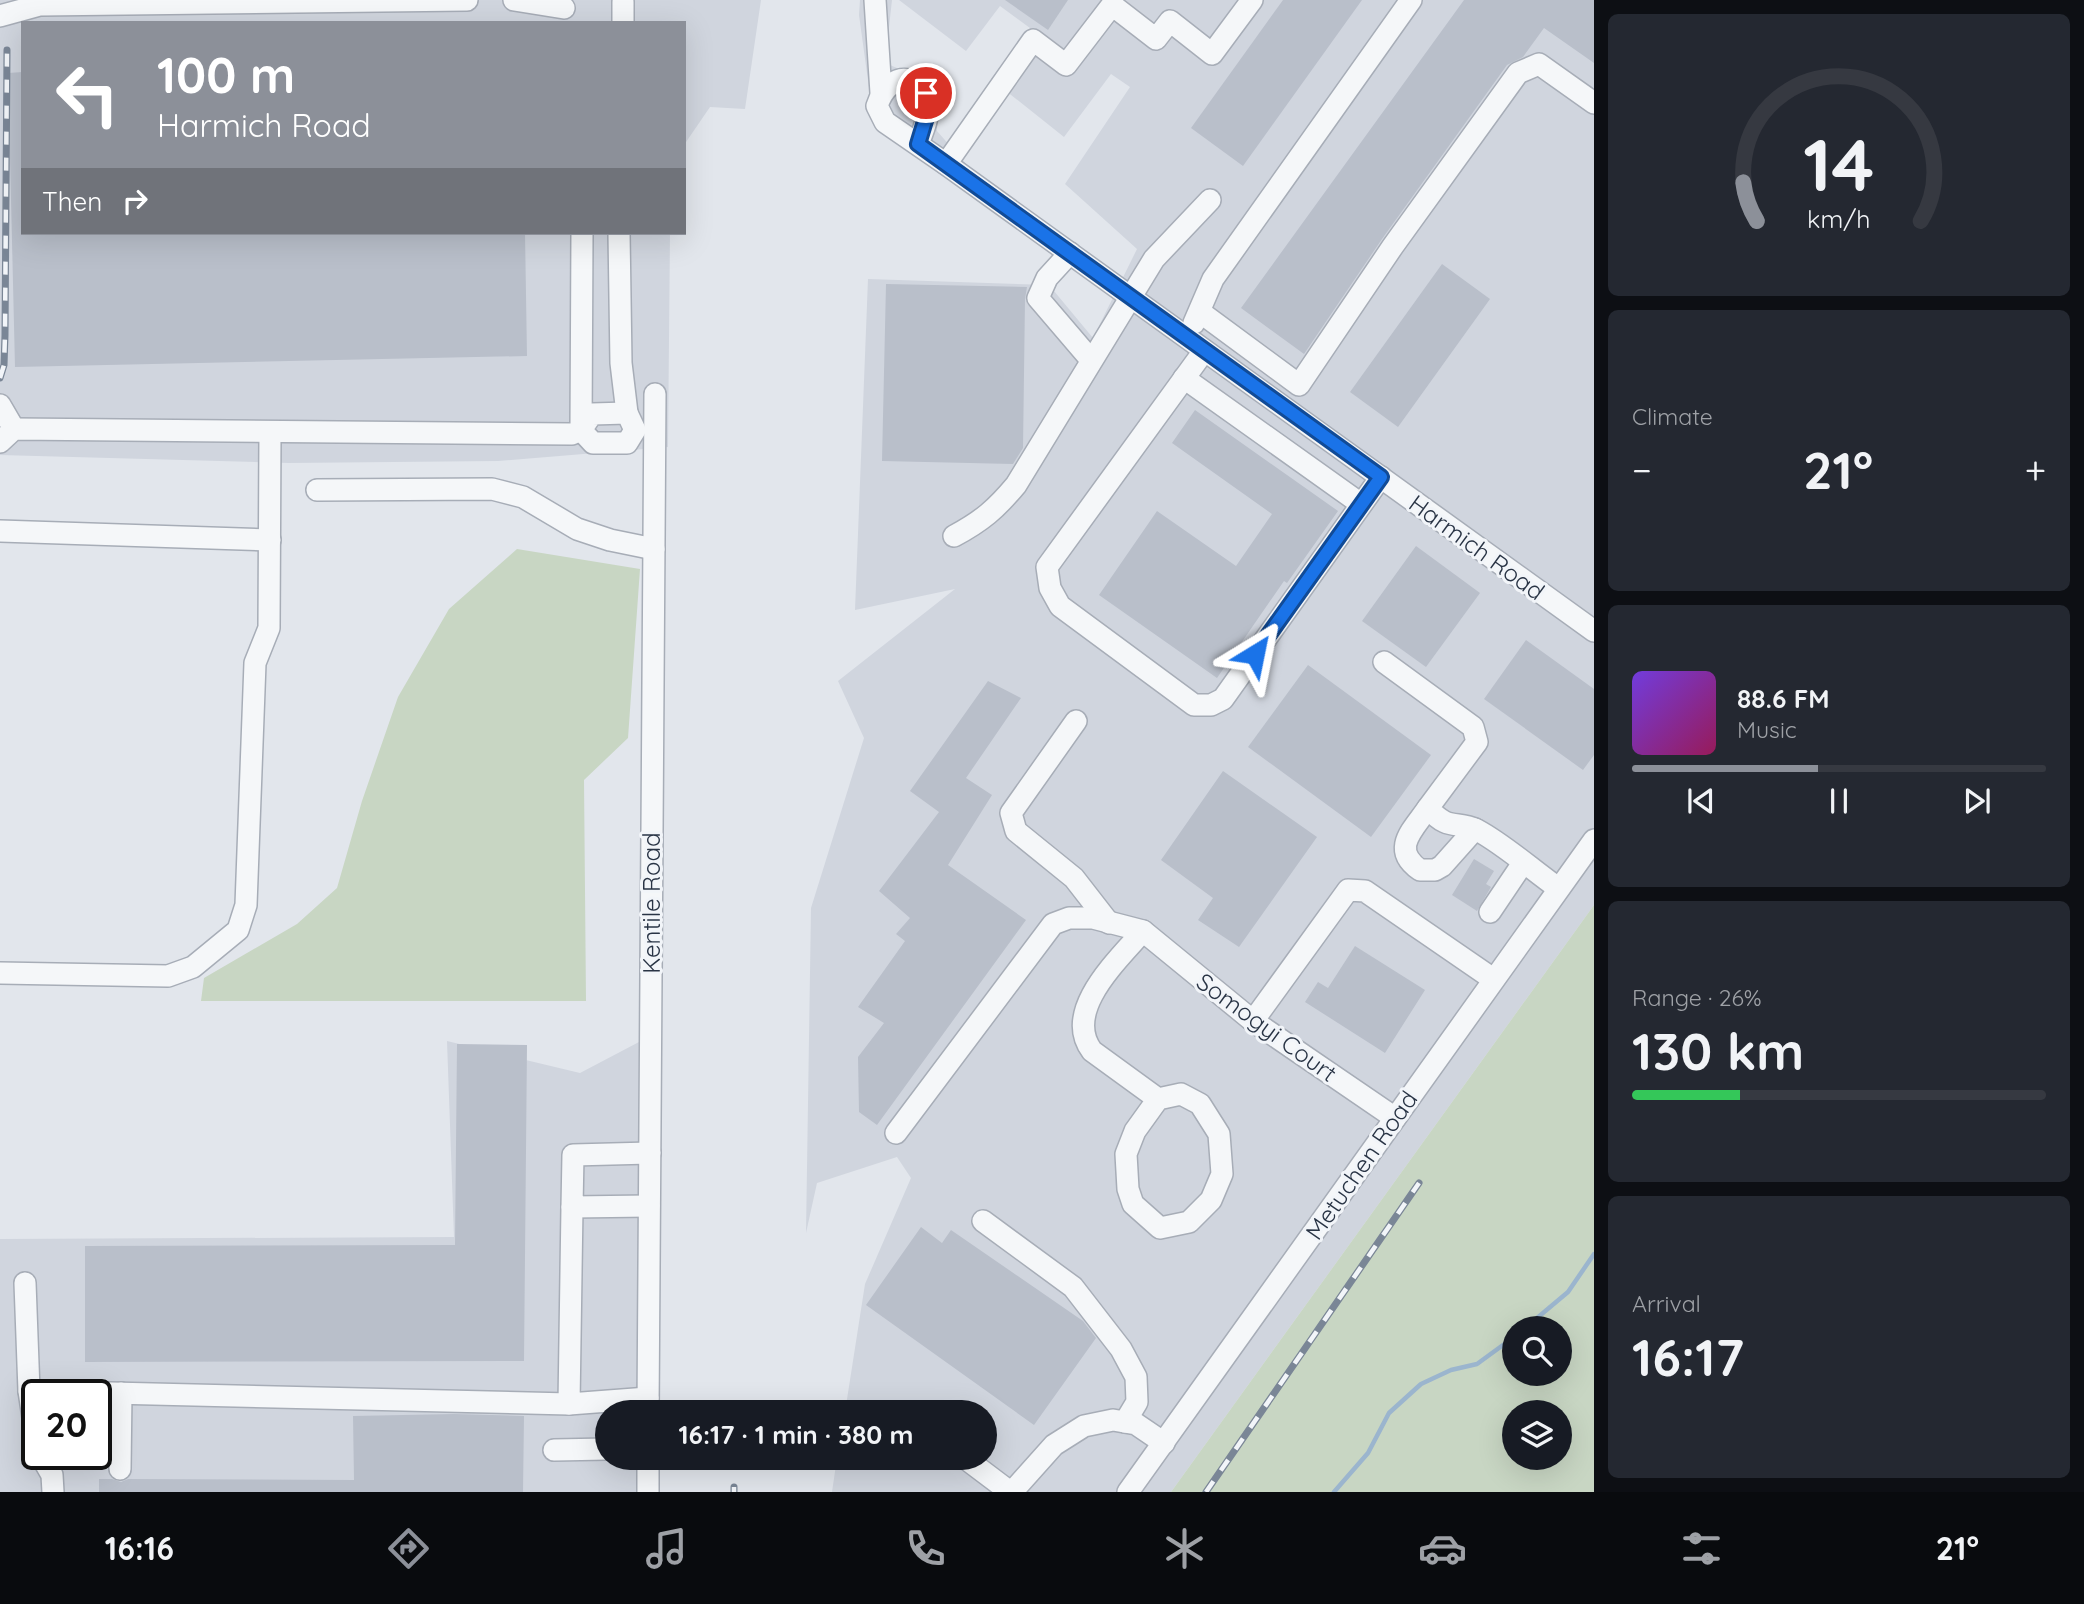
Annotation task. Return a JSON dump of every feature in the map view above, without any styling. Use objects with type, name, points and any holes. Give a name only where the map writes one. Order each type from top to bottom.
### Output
[{"type":"street","points":[[0,16],[40,2],[467,0]]},
{"type":"street","points":[[514,0],[565,10]]},
{"type":"street","name":"Harmich Road","points":[[875,0],[881,93],[877,106],[885,122],[1594,631]]},
{"type":"street","points":[[946,164],[1033,40],[1066,65],[1112,5],[1156,39],[1170,21],[1212,54],[1252,0]]},
{"type":"street","points":[[1186,337],[1200,312],[1213,279],[1410,0]]},
{"type":"street","points":[[1283,406],[1393,246],[1518,74],[1539,64],[1594,103]]},
{"type":"street","points":[[881,93],[893,82],[907,79],[920,85],[926,93],[928,111],[918,144]]},
{"type":"street","points":[[954,536],[995,510],[1016,485],[1154,259],[1210,200]]},
{"type":"street","points":[[582,235],[581,429],[593,443],[627,443],[639,425],[621,363],[619,235]]},
{"type":"street","points":[[1070,253],[1047,278],[1038,298],[1091,360]]},
{"type":"street","points":[[1200,312],[1299,385]]},
{"type":"street","points":[[1204,351],[1047,567],[1050,588],[1060,606],[1194,705],[1211,705],[1223,699],[1381,477]]},
{"type":"street","points":[[1184,378],[1361,504]]},
{"type":"street","name":"Kentile Road","points":[[648,1400],[654,549],[639,425],[655,394]]},
{"type":"street","points":[[0,405],[7,436],[270,432],[572,434],[581,429],[592,414],[639,425]]},
{"type":"street","points":[[0,973],[168,976],[193,967],[238,930],[246,905],[255,663],[269,628],[270,432]]},
{"type":"street","points":[[317,489],[492,489],[523,497],[577,529],[610,540],[654,549]]},
{"type":"street","points":[[0,531],[270,540]]},
{"type":"street","points":[[1384,662],[1473,727],[1476,742],[1406,839],[1409,859],[1420,870],[1435,870],[1442,866],[1475,829]]},
{"type":"street","points":[[1076,721],[1011,813],[1011,820],[1016,831],[1074,878],[1109,923]]},
{"type":"street","points":[[1428,808],[1437,819],[1475,829],[1558,888]]},
{"type":"street","name":"Metuchen Road","points":[[1128,1492],[1594,840]]},
{"type":"street","points":[[1489,912],[1523,863]]},
{"type":"street","points":[[1253,1021],[1348,890],[1365,891],[1493,979]]},
{"type":"street","points":[[896,1133],[1053,924],[1069,918],[1093,918],[1143,931],[1114,964],[1091,997],[1082,1023],[1087,1045],[1158,1099],[1181,1094],[1200,1104],[1219,1134],[1222,1174],[1211,1200],[1189,1222],[1160,1228],[1133,1205],[1128,1189],[1126,1154],[1135,1130],[1158,1099]]},
{"type":"street","name":"Somogyi Court","points":[[1143,931],[1253,1021],[1395,1118]]},
{"type":"street","points":[[569,1404],[573,1155],[650,1153]]},
{"type":"street","points":[[572,1207],[649,1206]]},
{"type":"street","points":[[983,1221],[1073,1287],[1121,1349],[1136,1377],[1137,1402],[1125,1422]]},
{"type":"street","points":[[25,1283],[29,1379]]},
{"type":"street","points":[[112,1393],[595,1404]]},
{"type":"street","points":[[120,1469],[121,1393]]},
{"type":"street","points":[[981,1470],[1011,1492],[1054,1445],[1084,1426],[1113,1420],[1136,1424],[1164,1443]]},
{"type":"street","points":[[554,1450],[595,1450]]},
{"type":"street","points":[[49,1470],[53,1492]]},
{"type":"street","points":[[648,1470],[648,1492]]},
{"type":"shaded area","points":[[0,0],[761,0],[745,109],[710,107],[686,142],[686,21],[21,21],[21,235],[670,235],[668,447],[498,461],[289,463],[0,455]]},
{"type":"shaded area","points":[[860,0],[892,0],[885,63],[938,85],[937,131],[1031,238],[874,124],[859,15]]},
{"type":"shaded area","points":[[899,0],[1594,0],[1594,905],[1171,1492],[832,1492],[835,1470],[997,1470],[997,1400],[847,1400],[865,1284],[911,1178],[897,1157],[817,1183],[806,1233],[811,908],[864,738],[838,681],[955,589],[855,610],[868,279],[1049,285],[1093,338],[1137,249],[1065,184],[1130,87],[1111,74],[1064,137],[991,79],[1030,28],[1000,6],[966,51]]},
{"type":"shaded area","points":[[447,1041],[580,1073],[639,1042],[643,1400],[595,1400],[595,1470],[643,1470],[644,1492],[0,1492],[0,1239],[454,1237]]},
{"type":"green space","points":[[517,549],[640,569],[628,738],[584,780],[586,1001],[201,1001],[204,978],[297,924],[337,888],[362,801],[398,697],[449,609]]},
{"type":"green space","points":[[1594,905],[1594,1492],[1171,1492]]},
{"type":"building","points":[[1005,0],[1068,0],[1048,30]]},
{"type":"building","points":[[1283,0],[1362,0],[1243,166],[1191,128]]},
{"type":"building","points":[[1464,0],[1594,0],[1594,63],[1544,28],[1523,57],[1507,65],[1382,239],[1304,354],[1241,308]]},
{"type":"building","points":[[21,72],[21,235],[525,235],[527,356],[15,367],[8,73]]},
{"type":"building","points":[[1442,264],[1490,299],[1398,427],[1350,392]]},
{"type":"building","points":[[886,284],[1027,287],[1023,448],[1013,464],[882,461]]},
{"type":"building","points":[[1195,410],[1338,511],[1287,583],[1284,581],[1217,678],[1099,595],[1157,511],[1236,566],[1272,514],[1172,443]]},
{"type":"building","points":[[1416,546],[1480,593],[1426,667],[1362,621]]},
{"type":"building","points":[[1526,640],[1594,689],[1594,755],[1583,770],[1484,699]]},
{"type":"building","points":[[1308,665],[1431,755],[1371,837],[1248,747]]},
{"type":"building","points":[[988,681],[1021,698],[966,778],[992,795],[948,865],[1026,920],[877,1125],[859,1112],[858,1057],[884,1023],[858,1007],[905,941],[896,934],[910,918],[879,891],[939,812],[910,791]]},
{"type":"building","points":[[1223,771],[1317,837],[1239,947],[1198,920],[1213,898],[1161,860]]},
{"type":"building","points":[[1474,859],[1494,871],[1486,884],[1491,887],[1477,911],[1452,895]]},
{"type":"building","points":[[1355,946],[1425,990],[1385,1053],[1305,1002],[1318,982],[1328,988]]},
{"type":"building","points":[[457,1044],[527,1045],[524,1361],[85,1362],[85,1246],[455,1245]]},
{"type":"building","points":[[921,1227],[942,1243],[951,1230],[1083,1321],[1096,1338],[1034,1425],[866,1305]]},
{"type":"building","points":[[353,1416],[524,1416],[523,1492],[99,1492],[99,1479],[121,1482],[128,1479],[354,1480]]},
{"type":"waterway","points":[[1539,1316],[1568,1292],[1594,1254]]},
{"type":"waterway","points":[[1334,1492],[1368,1453],[1389,1413],[1421,1384],[1451,1370],[1477,1364],[1502,1346]]},
{"type":"railway","points":[[0,378],[4,365],[5,335],[7,50]]},
{"type":"railway","points":[[1206,1492],[1419,1183]]},
{"type":"railway","points":[[734,1487],[734,1492]]},
{"type":"route","points":[[926,93],[928,111],[918,144],[1381,477],[1255,654]]}]
